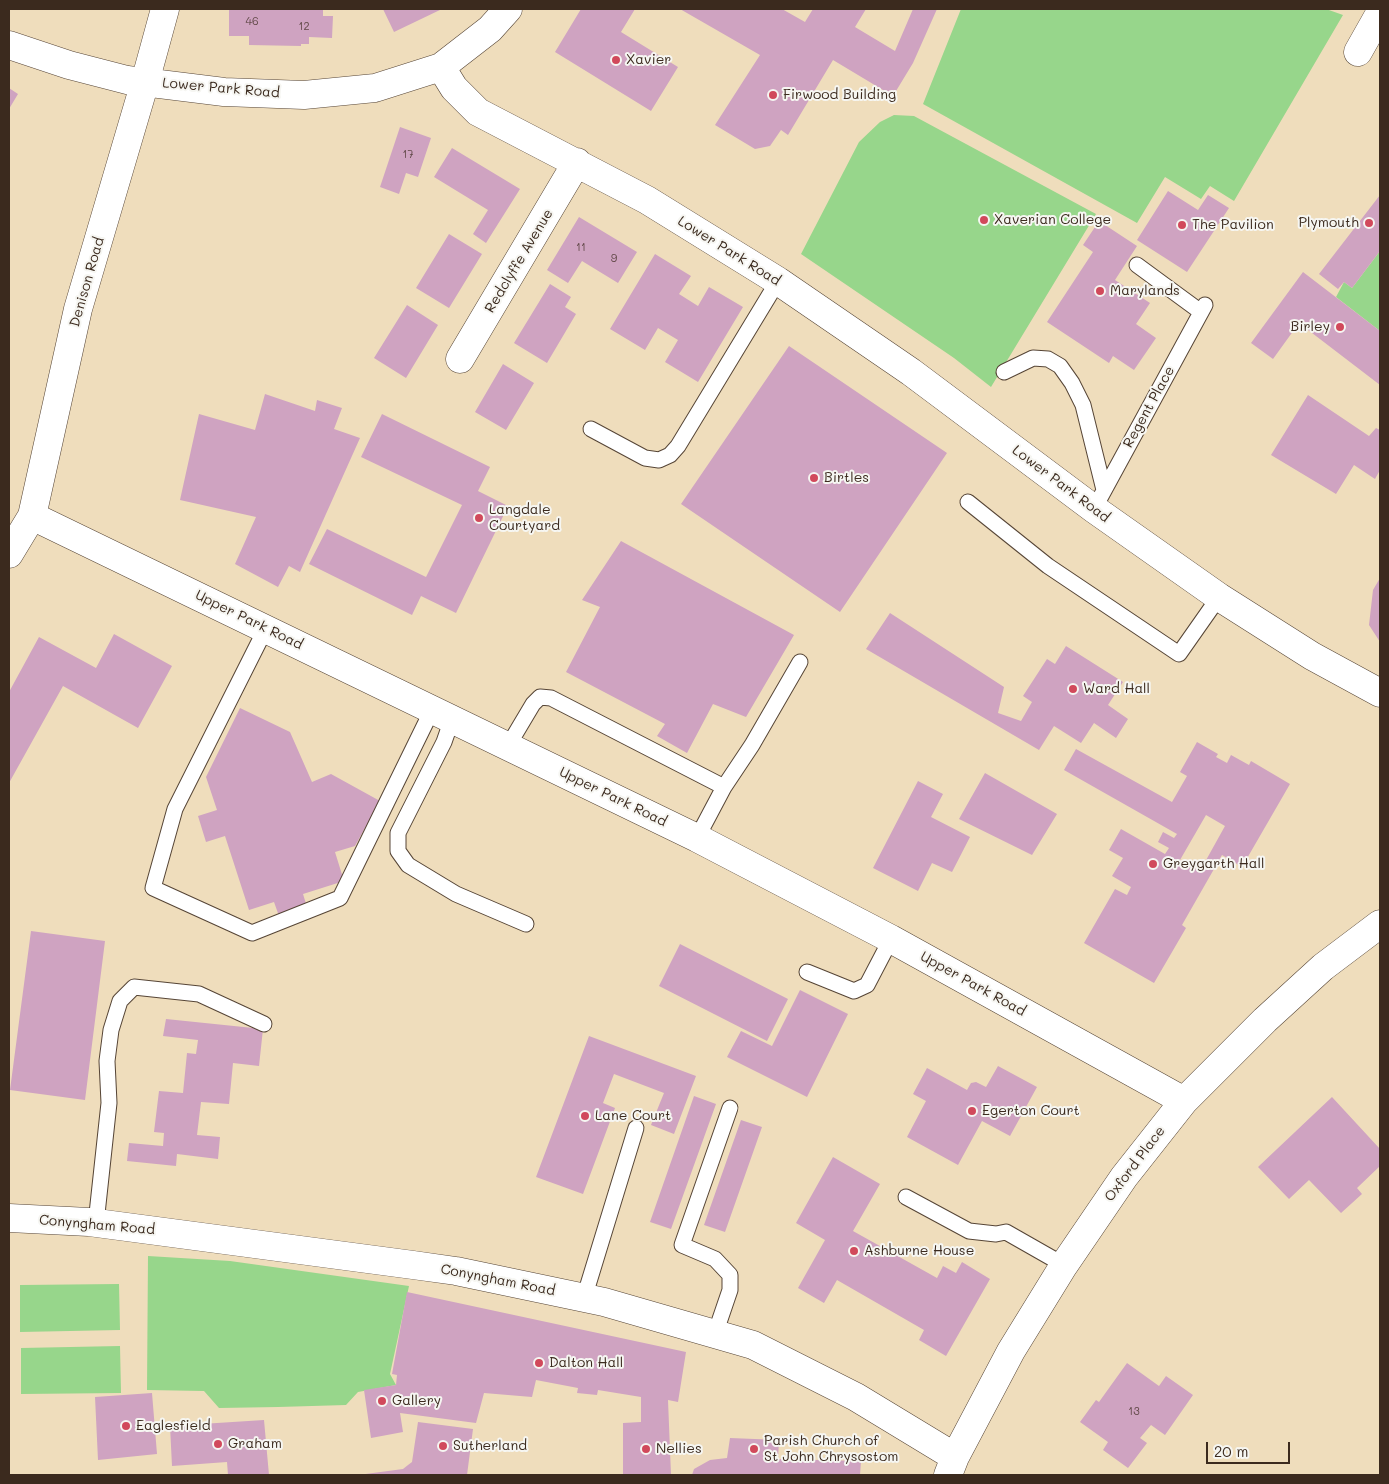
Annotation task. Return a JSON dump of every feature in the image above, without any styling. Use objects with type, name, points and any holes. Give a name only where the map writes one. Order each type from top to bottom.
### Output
[{"type":"street","name":"Denison Road","points":[[9,554],[32,516],[78,309],[165,9]]},
{"type":"street","points":[[441,68],[490,29],[508,9]]},
{"type":"street","points":[[1358,52],[1380,13]]},
{"type":"street","name":"Lower Park Road","points":[[9,45],[69,65],[127,80],[224,92],[304,95],[375,88],[441,68],[454,88],[478,112],[577,162],[646,200],[778,281],[1099,499],[1219,597],[1312,656],[1380,693]]},
{"type":"street","name":"Redclyffe Avenue","points":[[460,360],[577,162]]},
{"type":"street","name":"Upper Park Road","points":[[32,516],[696,838],[891,939],[1184,1101]]},
{"type":"street","name":"Oxford Place","points":[[953,1469],[1012,1351],[1064,1265],[1124,1178],[1184,1101],[1265,1020],[1324,967],[1380,924]]},
{"type":"street","name":"Conyngham Road","points":[[9,1218],[96,1223],[456,1271],[584,1298],[753,1345],[856,1397],[953,1469]]},
{"type":"lane","name":"Regent Place","points":[[1099,499],[1203,308],[1137,264]]},
{"type":"lane","points":[[591,429],[645,458],[659,460],[670,455],[678,446],[778,281]]},
{"type":"lane","points":[[1004,372],[1033,358],[1048,359],[1060,366],[1072,383],[1083,405],[1099,499]]},
{"type":"lane","points":[[968,502],[1048,566],[1179,654],[1219,597]]},
{"type":"lane","points":[[266,628],[175,809],[153,888],[252,933],[340,898],[442,715]]},
{"type":"lane","points":[[696,838],[724,787],[752,745],[800,662]]},
{"type":"lane","points":[[508,746],[533,704],[540,697],[550,698],[724,787]]},
{"type":"lane","points":[[442,715],[444,742],[398,833],[398,852],[408,865],[456,894],[526,924]]},
{"type":"lane","points":[[807,972],[854,991],[867,985],[891,939]]},
{"type":"lane","points":[[96,1223],[109,1103],[107,1061],[111,1030],[120,1002],[134,987],[199,994],[264,1024]]},
{"type":"lane","points":[[715,1334],[730,1290],[730,1275],[715,1259],[682,1245],[730,1108]]},
{"type":"lane","points":[[584,1298],[636,1128]]},
{"type":"lane","points":[[906,1197],[969,1230],[990,1234],[1006,1232],[1064,1265]]},
{"type":"green space","points":[[961,9],[1326,9],[1343,15],[1234,201],[1210,186],[1201,199],[1165,177],[1137,223],[923,104]]},
{"type":"green space","points":[[894,115],[914,116],[1096,214],[991,387],[954,358],[801,254],[859,142],[880,122]]},
{"type":"green space","points":[[1380,251],[1380,331],[1336,297],[1344,282],[1352,288]]},
{"type":"green space","points":[[148,1256],[230,1261],[409,1286],[390,1374],[396,1385],[358,1392],[346,1405],[278,1407],[219,1408],[204,1391],[147,1390]]},
{"type":"green space","points":[[119,1284],[120,1330],[20,1332],[20,1285]]},
{"type":"green space","points":[[120,1346],[121,1393],[21,1394],[21,1348]]},
{"type":"building","points":[[229,9],[323,9],[323,16],[333,16],[332,38],[309,37],[309,44],[301,44],[301,46],[249,45],[249,36],[229,36]]},
{"type":"building","points":[[383,9],[442,9],[394,32]]},
{"type":"building","name":"Xavier","points":[[581,9],[635,9],[621,32],[678,67],[651,111],[555,52]]},
{"type":"building","points":[[680,9],[782,9],[805,22],[813,9],[866,9],[855,27],[895,51],[913,9],[937,9],[913,63],[893,96],[833,60],[788,135],[781,130],[770,146],[755,149],[715,125],[760,55]]},
{"type":"building","points":[[9,88],[18,94],[9,109]]},
{"type":"building","points":[[400,127],[431,138],[418,177],[406,173],[399,194],[380,187]]},
{"type":"building","points":[[452,148],[520,189],[486,243],[473,234],[488,210],[434,177]]},
{"type":"building","name":"The Pavilion","points":[[1168,191],[1198,210],[1208,195],[1229,208],[1187,272],[1137,240]]},
{"type":"building","name":"Plymouth","points":[[1380,195],[1380,251],[1352,288],[1344,282],[1338,289],[1319,274]]},
{"type":"building","points":[[579,217],[637,252],[618,283],[582,261],[568,283],[547,270]]},
{"type":"building","name":"Marylands","points":[[1099,221],[1137,246],[1115,280],[1150,303],[1136,324],[1156,338],[1134,370],[1113,356],[1109,363],[1047,322],[1093,252],[1083,245]]},
{"type":"building","points":[[449,234],[482,254],[449,308],[416,288]]},
{"type":"building","points":[[655,254],[691,276],[679,294],[698,306],[709,287],[743,307],[698,382],[665,362],[678,340],[658,328],[645,350],[610,329]]},
{"type":"building","name":"Birley","points":[[1303,272],[1380,331],[1380,385],[1299,323],[1273,359],[1251,343]]},
{"type":"building","points":[[550,284],[571,297],[565,307],[576,314],[547,363],[514,343]]},
{"type":"building","points":[[407,305],[438,325],[406,378],[374,358]]},
{"type":"building","name":"Birtles","points":[[789,346],[947,453],[840,612],[681,504]]},
{"type":"building","points":[[503,364],[534,383],[506,430],[475,412]]},
{"type":"building","points":[[265,394],[315,411],[317,400],[342,408],[334,429],[360,438],[300,572],[289,566],[278,587],[235,564],[256,517],[180,500],[199,414],[255,430]]},
{"type":"building","points":[[1308,395],[1369,436],[1376,428],[1380,430],[1380,470],[1375,479],[1354,465],[1336,494],[1271,455]]},
{"type":"building","name":"Langdale Courtyard","points":[[382,414],[490,467],[478,491],[508,506],[456,613],[421,596],[412,615],[309,564],[327,529],[426,577],[462,505],[361,457]]},
{"type":"building","points":[[621,541],[794,635],[746,717],[713,704],[687,753],[657,736],[665,724],[566,672],[600,607],[582,600]]},
{"type":"building","points":[[1380,578],[1380,642],[1369,625],[1373,590]]},
{"type":"building","points":[[890,613],[1004,687],[998,713],[1021,721],[1032,702],[1023,696],[1047,659],[1055,664],[1066,646],[1123,682],[1108,705],[1128,719],[1116,738],[1094,723],[1081,743],[1054,726],[1039,750],[866,649]]},
{"type":"building","points":[[114,634],[172,666],[138,728],[63,686],[9,783],[9,692],[39,637],[96,668]]},
{"type":"building","points":[[240,708],[290,732],[312,782],[331,774],[380,801],[355,846],[335,852],[344,881],[303,894],[307,907],[279,916],[274,902],[249,910],[225,836],[206,842],[198,816],[217,810],[206,777]]},
{"type":"building","name":"Greygarth Hall","points":[[1197,742],[1218,754],[1216,757],[1227,763],[1231,755],[1249,765],[1251,761],[1290,784],[1242,867],[1222,855],[1182,925],[1186,928],[1154,983],[1084,943],[1115,889],[1127,895],[1131,887],[1112,876],[1123,858],[1109,850],[1121,829],[1165,854],[1169,848],[1158,842],[1163,832],[1174,838],[1177,834],[1064,770],[1076,749],[1172,802],[1187,776],[1180,772]],"holes":[[[1206,815],[1225,826],[1200,871],[1180,860]]]},
{"type":"building","points":[[985,773],[1057,814],[1032,855],[959,819]]},
{"type":"building","points":[[918,781],[943,794],[931,817],[970,837],[952,872],[932,863],[918,891],[873,868]]},
{"type":"building","points":[[31,931],[105,941],[85,1100],[10,1090]]},
{"type":"building","points":[[680,944],[788,999],[767,1041],[659,986]]},
{"type":"building","points":[[800,990],[848,1014],[807,1097],[727,1057],[741,1031],[772,1046]]},
{"type":"building","points":[[166,1019],[263,1029],[259,1066],[233,1063],[229,1104],[201,1102],[197,1135],[220,1137],[218,1159],[177,1154],[176,1166],[127,1161],[129,1143],[163,1146],[164,1133],[154,1132],[159,1091],[183,1093],[187,1053],[196,1054],[198,1040],[163,1036]]},
{"type":"building","name":"Lane Court","points":[[589,1036],[696,1076],[674,1134],[651,1125],[664,1093],[614,1074],[603,1103],[615,1108],[583,1194],[536,1177]]},
{"type":"building","name":"Egerton Court","points":[[998,1066],[1037,1087],[1010,1136],[982,1121],[958,1165],[907,1137],[926,1101],[913,1094],[927,1068],[967,1090],[971,1083],[976,1082],[986,1087]]},
{"type":"building","points":[[694,1096],[716,1104],[671,1229],[650,1222]]},
{"type":"building","points":[[1332,1097],[1380,1149],[1380,1166],[1357,1188],[1362,1194],[1341,1213],[1309,1180],[1289,1199],[1258,1167]]},
{"type":"building","points":[[741,1120],[762,1127],[725,1232],[704,1225]]},
{"type":"building","name":"Ashburne House","points":[[833,1157],[880,1184],[853,1231],[937,1278],[943,1266],[956,1273],[962,1262],[990,1279],[946,1356],[919,1340],[924,1330],[837,1280],[824,1303],[798,1288],[825,1240],[796,1223]]},
{"type":"building","name":"Dalton Hall","points":[[407,1292],[686,1352],[678,1402],[668,1400],[671,1475],[623,1475],[623,1423],[641,1422],[641,1397],[598,1390],[597,1395],[577,1393],[578,1388],[536,1380],[532,1397],[484,1393],[476,1423],[400,1413],[403,1432],[371,1438],[364,1390],[396,1385],[397,1375],[392,1374]]},
{"type":"building","points":[[1127,1363],[1159,1386],[1166,1376],[1193,1395],[1165,1435],[1151,1425],[1140,1438],[1147,1443],[1128,1468],[1103,1450],[1108,1442],[1080,1422],[1096,1400],[1099,1402]]},
{"type":"building","name":"Eaglesfield","points":[[152,1393],[157,1454],[98,1460],[95,1397]]},
{"type":"building","name":"Graham","points":[[264,1420],[269,1475],[228,1475],[227,1462],[172,1466],[170,1426]]},
{"type":"building","name":"Sutherland","points":[[418,1422],[473,1429],[467,1475],[358,1475],[403,1469],[412,1462]]},
{"type":"building","name":"Parish Church of St John Chrysostom","points":[[730,1438],[779,1440],[778,1459],[861,1461],[860,1475],[692,1475],[694,1469],[710,1460],[727,1458]]},
{"type":"place","name":"Xavier","points":[[616,60]]},
{"type":"place","name":"Firwood Building","points":[[773,95]]},
{"type":"place","name":"Xaverian College","points":[[984,220]]},
{"type":"place","name":"Plymouth","points":[[1369,223]]},
{"type":"place","name":"The Pavilion","points":[[1182,225]]},
{"type":"place","name":"Marylands","points":[[1100,291]]},
{"type":"place","name":"Birley","points":[[1340,327]]},
{"type":"place","name":"Birtles","points":[[814,478]]},
{"type":"place","name":"Langdale Courtyard","points":[[479,518]]},
{"type":"place","name":"Ward Hall","points":[[1073,689]]},
{"type":"place","name":"Greygarth Hall","points":[[1153,864]]},
{"type":"place","name":"Egerton Court","points":[[972,1111]]},
{"type":"place","name":"Lane Court","points":[[585,1116]]},
{"type":"place","name":"Ashburne House","points":[[854,1251]]},
{"type":"place","name":"Dalton Hall","points":[[539,1363]]},
{"type":"place","name":"Gallery","points":[[382,1401]]},
{"type":"place","name":"Eaglesfield","points":[[126,1426]]},
{"type":"place","name":"Graham","points":[[218,1444]]},
{"type":"place","name":"Sutherland","points":[[443,1446]]},
{"type":"place","name":"Nellies","points":[[646,1449]]},
{"type":"place","name":"Parish Church of St John Chrysostom","points":[[754,1449]]}]
